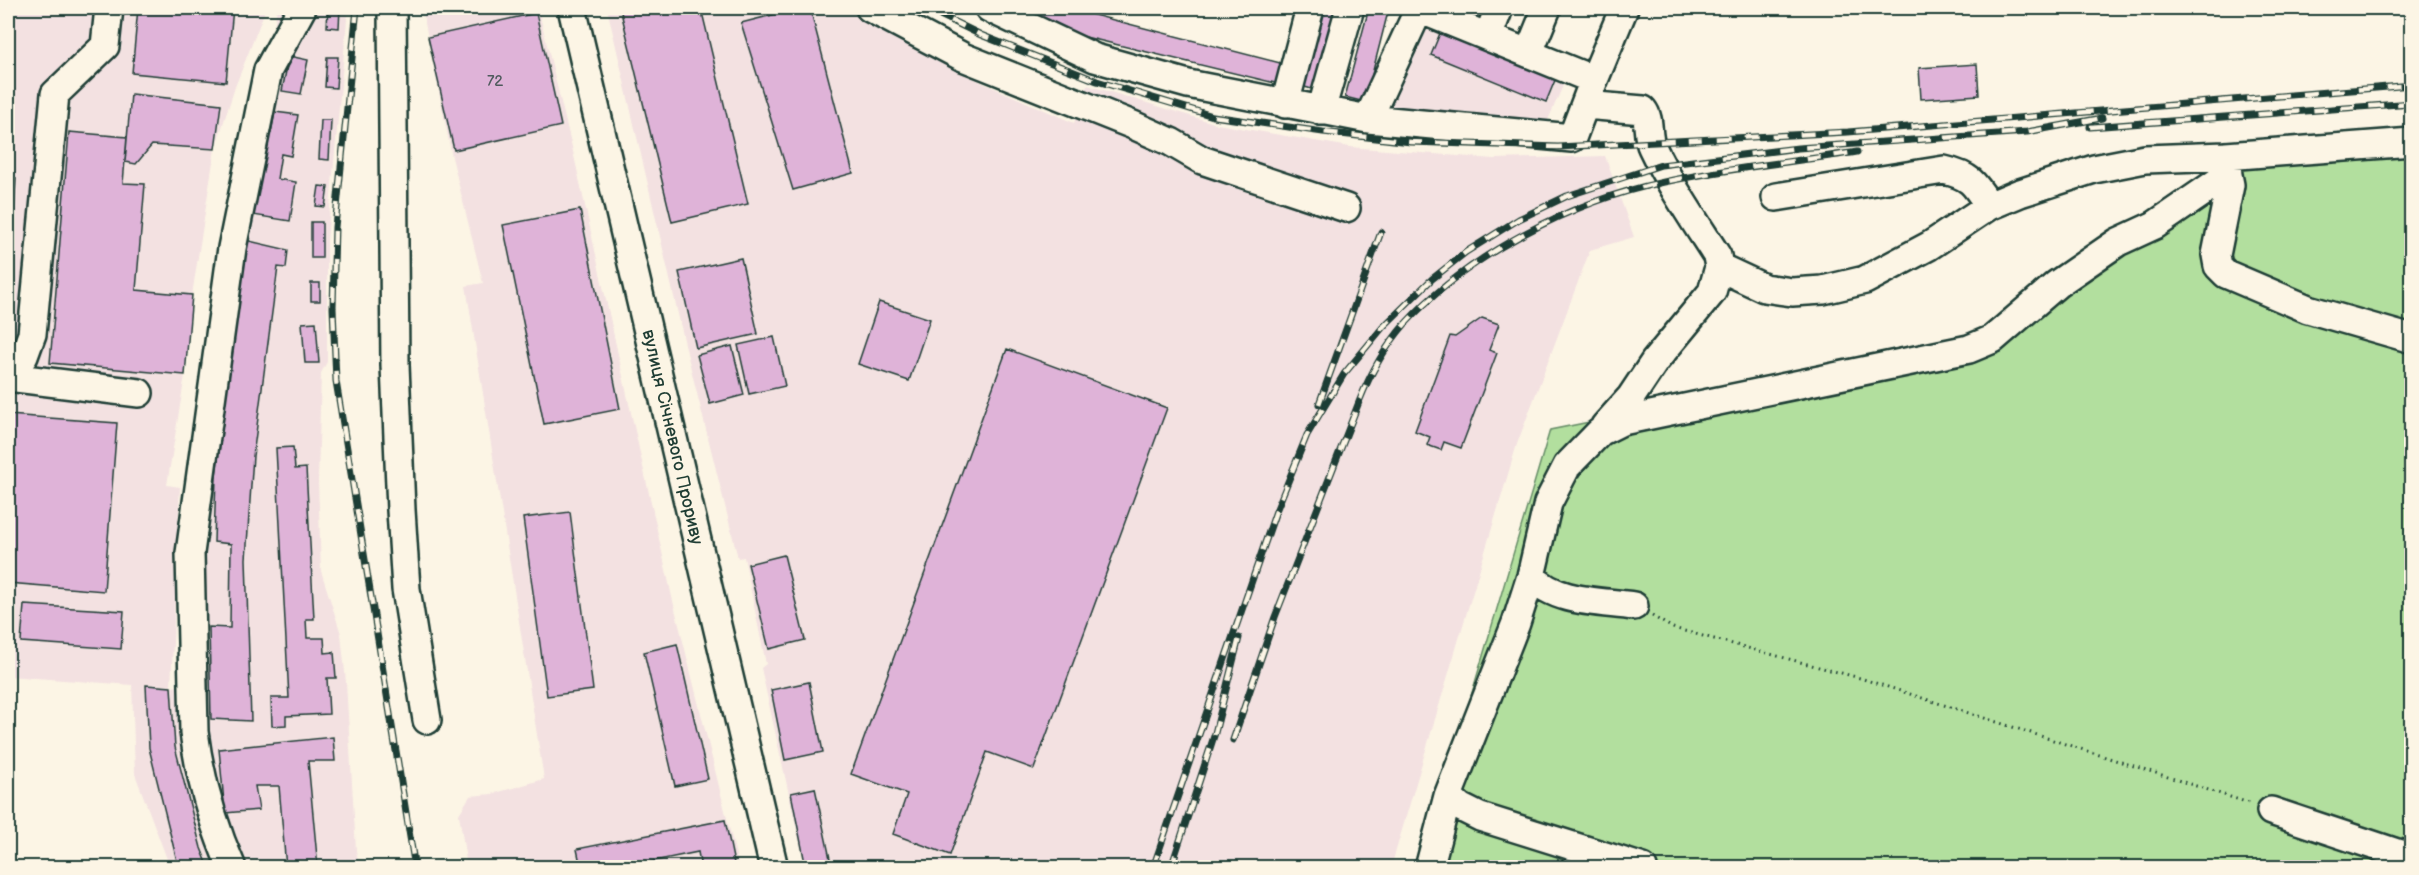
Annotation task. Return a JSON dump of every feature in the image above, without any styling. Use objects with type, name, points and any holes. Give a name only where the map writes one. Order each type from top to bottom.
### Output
[{"type":"street","points":[[8,376],[24,356],[32,334],[55,94],[105,46],[109,8]]},
{"type":"street","points":[[232,867],[218,836],[197,754],[194,732],[190,553],[232,248],[268,70],[302,8]]},
{"type":"street","points":[[392,8],[395,365],[401,510],[406,589],[427,720]]},
{"type":"street","name":"вулиця Січневого Прориву","points":[[572,8],[774,867]]},
{"type":"street","points":[[870,8],[963,57],[1133,125],[1171,142],[1202,160],[1346,208]]},
{"type":"street","points":[[989,8],[1095,58],[1188,84],[1321,111],[1368,118],[1572,138],[1624,8]]},
{"type":"street","points":[[1285,104],[1310,8]]},
{"type":"street","points":[[1321,111],[1350,8]]},
{"type":"street","points":[[1368,118],[1419,8],[1594,80]]},
{"type":"street","points":[[1488,37],[1499,8]]},
{"type":"street","points":[[1529,52],[1546,8]]},
{"type":"street","points":[[1429,867],[1448,796],[1516,623],[1531,576],[1548,503],[1567,466],[1631,398],[1655,360],[1712,292],[1719,267],[1717,256],[1669,181],[1650,143],[1646,114],[1643,110],[1585,105]]},
{"type":"street","points":[[1719,267],[1764,288],[1792,292],[1823,290],[1865,279],[1929,246],[1989,206],[2020,193],[2094,169],[2145,159],[2227,165],[2412,142]]},
{"type":"street","points":[[1600,432],[1622,421],[1969,349],[1993,339],[2057,284],[2118,242],[2155,225],[2227,165]]},
{"type":"street","points":[[2227,165],[2230,185],[2216,255],[2218,266],[2226,274],[2308,309],[2412,339]]},
{"type":"street","points":[[1776,197],[1944,170],[1959,173],[1973,181],[1989,206]]},
{"type":"street","points":[[8,376],[139,393]]},
{"type":"street","points":[[1531,576],[1539,585],[1554,593],[1634,606]]},
{"type":"street","points":[[1448,796],[1460,807],[1480,817],[1643,867]]},
{"type":"street","points":[[2271,811],[2412,858]]},
{"type":"path","points":[[1634,606],[1673,628],[1860,678],[2271,811]]},
{"type":"shaded area","points":[[8,8],[266,8],[235,87],[215,149],[192,295],[185,375],[167,485],[180,487],[171,687],[203,683],[206,546],[219,408],[245,213],[277,8],[348,8],[327,240],[327,362],[321,373],[318,480],[321,571],[341,634],[359,867],[170,867],[135,774],[132,685],[8,676]]},
{"type":"shaded area","points":[[422,8],[538,8],[572,147],[672,597],[739,867],[467,867],[459,814],[470,796],[492,794],[544,779],[466,286],[483,283],[452,157]]},
{"type":"shaded area","points":[[607,8],[844,8],[895,39],[985,84],[1074,123],[1087,85],[1217,124],[1350,147],[1494,159],[1605,156],[1634,237],[1590,250],[1517,444],[1391,867],[805,867],[761,668],[766,664],[744,557],[738,558],[688,357]]},
{"type":"shaded area","points":[[1425,15],[1568,74],[1545,127],[1384,108]]},
{"type":"green space","points":[[2411,152],[2411,867],[1420,868],[1550,430],[1932,353],[1982,339],[2243,160]]},
{"type":"building","points":[[138,8],[233,8],[226,82],[132,73]]},
{"type":"building","points":[[328,8],[340,8],[339,28],[327,27]]},
{"type":"building","points":[[620,8],[701,8],[748,204],[672,222]]},
{"type":"building","points":[[800,8],[810,8],[853,173],[793,190],[741,23]]},
{"type":"building","points":[[1019,8],[1067,8],[1284,64],[1279,84],[1069,33]]},
{"type":"building","points":[[1319,8],[1337,8],[1315,90],[1298,85]]},
{"type":"building","points":[[1369,8],[1389,8],[1365,102],[1345,97]]},
{"type":"building","points":[[536,13],[561,126],[454,150],[428,37]]},
{"type":"building","points":[[1443,26],[1558,73],[1546,102],[1431,55]]},
{"type":"building","points":[[289,56],[308,60],[301,94],[282,91]]},
{"type":"building","points":[[327,57],[338,57],[336,88],[325,87]]},
{"type":"building","points":[[1977,64],[1979,95],[1921,99],[1919,68]]},
{"type":"building","points":[[131,94],[221,104],[215,149],[152,145],[136,164],[125,162]]},
{"type":"building","points":[[275,112],[298,115],[291,156],[281,154],[277,179],[296,182],[290,221],[253,215],[266,132],[271,133]]},
{"type":"building","points":[[321,120],[331,120],[329,160],[319,159]]},
{"type":"building","points":[[69,132],[127,137],[123,183],[145,184],[136,290],[192,295],[185,375],[50,363]]},
{"type":"building","points":[[8,177],[16,178],[8,311]]},
{"type":"building","points":[[319,186],[328,187],[325,207],[316,206]]},
{"type":"building","points":[[580,210],[620,409],[544,424],[503,225]]},
{"type":"building","points":[[311,222],[322,222],[322,258],[311,258]]},
{"type":"building","points":[[245,240],[288,250],[286,268],[278,267],[253,456],[246,559],[251,721],[211,719],[209,627],[230,628],[231,544],[214,542],[216,476]]},
{"type":"building","points":[[741,258],[758,334],[696,348],[679,272]]},
{"type":"building","points":[[311,283],[320,283],[320,301],[311,301]]},
{"type":"building","points":[[879,302],[930,319],[909,381],[858,364]]},
{"type":"building","points":[[1482,318],[1499,324],[1489,350],[1497,353],[1461,448],[1444,442],[1441,450],[1427,445],[1430,437],[1415,431],[1450,336],[1455,337]]},
{"type":"building","points":[[316,322],[319,363],[305,363],[302,323]]},
{"type":"building","points":[[774,337],[785,386],[749,394],[738,345]]},
{"type":"building","points":[[732,346],[744,395],[710,404],[697,355]]},
{"type":"building","points":[[1007,349],[1167,408],[1034,769],[987,752],[950,855],[893,834],[907,794],[851,774]]},
{"type":"building","points":[[8,415],[117,423],[104,591],[8,583]]},
{"type":"building","points":[[293,447],[295,469],[306,468],[314,619],[306,619],[307,638],[324,638],[325,653],[334,652],[336,678],[327,678],[329,714],[286,716],[286,725],[272,726],[271,698],[289,698],[276,448]]},
{"type":"building","points":[[570,512],[593,690],[547,696],[523,518]]},
{"type":"building","points":[[784,555],[805,640],[769,649],[748,564]]},
{"type":"building","points":[[24,605],[124,611],[121,649],[21,642]]},
{"type":"building","points":[[677,644],[708,779],[675,786],[644,652]]},
{"type":"building","points":[[809,682],[823,752],[785,760],[771,690]]},
{"type":"building","points":[[146,685],[171,687],[175,747],[201,848],[209,868],[180,868],[177,861],[149,748]]},
{"type":"building","points":[[333,737],[335,761],[308,761],[318,868],[286,868],[279,786],[255,786],[259,810],[225,813],[219,749]]},
{"type":"building","points":[[815,788],[832,868],[806,868],[791,793]]},
{"type":"building","points":[[725,820],[735,868],[701,868],[698,852],[649,862],[650,868],[581,868],[577,849]]},
{"type":"railway","points":[[357,8],[335,227],[333,308],[336,381],[415,868]]},
{"type":"railway","points":[[926,8],[981,35],[1097,81],[1213,116],[1411,142],[1558,147],[1848,132],[2412,85]]},
{"type":"railway","points":[[2090,127],[2412,103]]},
{"type":"railway","points":[[1153,868],[1276,511],[1307,435],[1344,374],[1383,327],[1432,279],[1466,252],[1519,219],[1567,196],[1661,165],[1798,148],[2027,132],[2102,118]]},
{"type":"railway","points":[[1233,740],[1275,617],[1363,392],[1391,342],[1405,324],[1431,299],[1491,253],[1558,217],[1594,202],[1688,177],[1857,152]]},
{"type":"railway","points":[[1319,404],[1381,232]]},
{"type":"railway","points":[[1171,868],[1215,733],[1239,638]]}]
